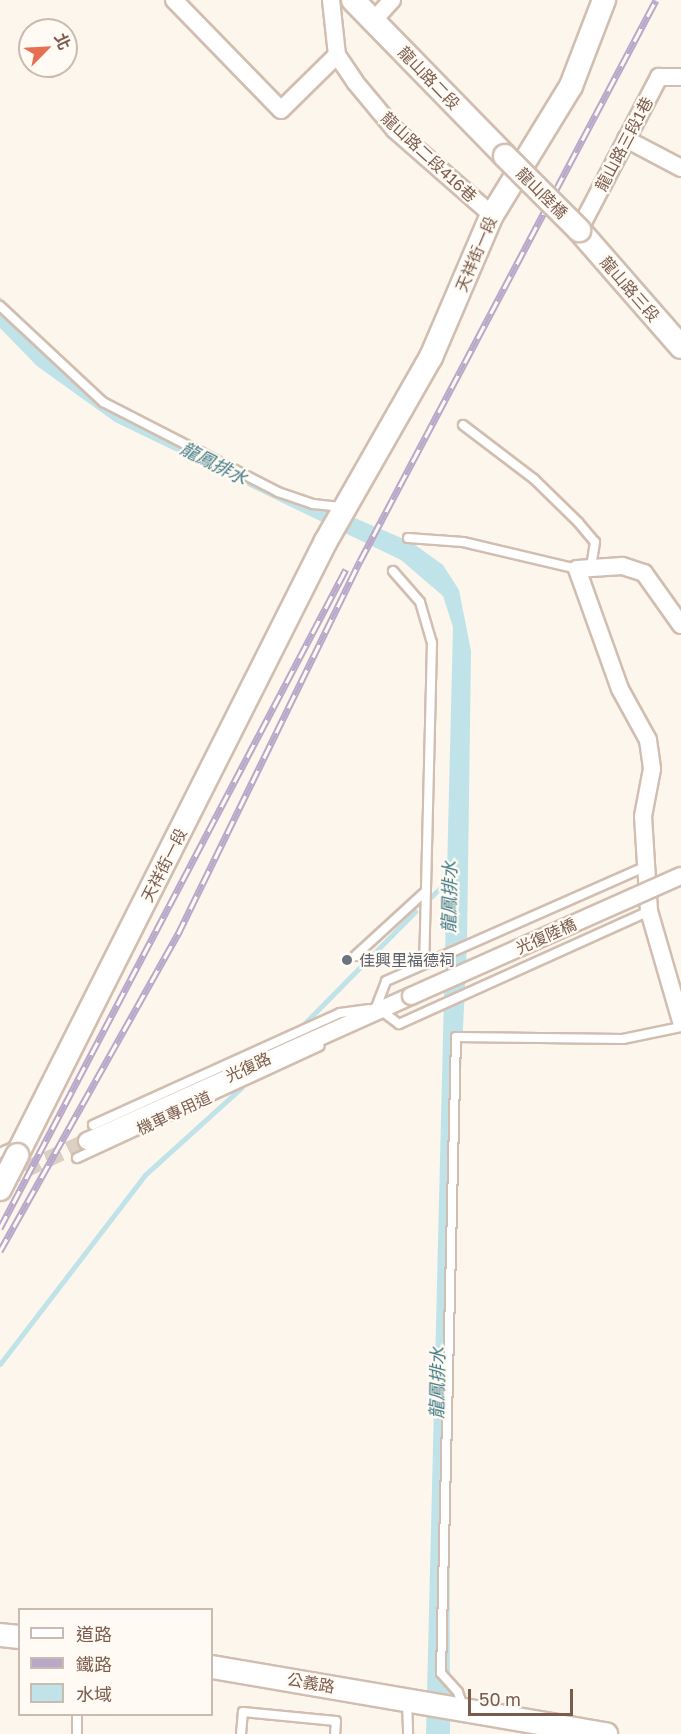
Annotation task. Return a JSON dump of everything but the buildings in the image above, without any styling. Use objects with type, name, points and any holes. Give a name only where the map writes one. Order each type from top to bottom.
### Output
[{"type":"street","points":[[181,2],[281,110],[337,55],[331,0]]},
{"type":"street","name":"龍山路二段","points":[[353,0],[505,156]]},
{"type":"street","points":[[374,20],[392,0]]},
{"type":"street","name":"天祥街一段","points":[[0,1189],[14,1150],[326,541],[431,357],[492,215],[571,86],[604,0]]},
{"type":"street","name":"龍山路二段416巷","points":[[337,55],[395,130],[492,215]]},
{"type":"street","name":"龍山路三段1巷","points":[[579,230],[659,77],[681,77]]},
{"type":"street","points":[[626,139],[681,168]]},
{"type":"street","name":"龍山陸橋","points":[[505,156],[579,230]]},
{"type":"street","name":"龍山路三段","points":[[579,230],[681,347]]},
{"type":"street","points":[[681,625],[644,573],[622,566],[584,568],[620,689],[648,740],[652,769],[643,816],[649,911],[681,1021]]},
{"type":"street","name":"光復陸橋","points":[[411,996],[681,876]]},
{"type":"street","name":"光復路","points":[[87,1141],[377,1008],[411,996]]},
{"type":"street","points":[[0,1635],[18,1637]]},
{"type":"street","name":"公義路","points":[[213,1667],[459,1709]]},
{"type":"street","points":[[459,1709],[606,1734]]},
{"type":"lane","points":[[0,306],[103,402],[278,492],[313,504],[346,507]]},
{"type":"lane","points":[[408,538],[463,542],[584,568],[595,542],[578,522],[534,479],[462,425]]},
{"type":"lane","points":[[393,571],[420,602],[432,643],[426,891],[428,961]]},
{"type":"lane","points":[[647,866],[386,981],[377,1008],[399,1024],[649,911]]},
{"type":"lane","points":[[355,956],[426,891]]},
{"type":"lane","name":"機車專用道","points":[[93,1125],[340,1013],[377,1008]]},
{"type":"lane","name":"機車專用道","points":[[77,1158],[351,1032],[377,1008]]},
{"type":"lane","points":[[459,1709],[458,1692],[441,1673],[456,1037],[623,1039],[681,1027]]},
{"type":"lane","points":[[408,1700],[408,1734]]},
{"type":"lane","points":[[242,1734],[243,1712],[336,1721],[335,1734]]},
{"type":"lane","points":[[77,1716],[77,1734]]},
{"type":"water","name":"龍鳳排水","points":[[0,297],[112,403],[270,482],[411,542],[443,565],[459,590],[471,651],[467,943],[449,1329],[450,1734],[426,1734],[453,627],[443,596],[401,560],[115,422],[37,366],[0,328]]},
{"type":"waterway","name":"龍鳳排水","points":[[431,897],[447,881]]},
{"type":"waterway","points":[[304,1024],[415,912]]},
{"type":"waterway","points":[[0,1364],[145,1175],[241,1088]]},
{"type":"tunnel","points":[[3,1180],[87,1141]]},
{"type":"railway","points":[[0,1251],[178,934],[360,561],[656,0]]},
{"type":"railway","points":[[0,1228],[346,569]]},
{"type":"place","name":"佳興里福德祠","points":[[347,960]]}]
